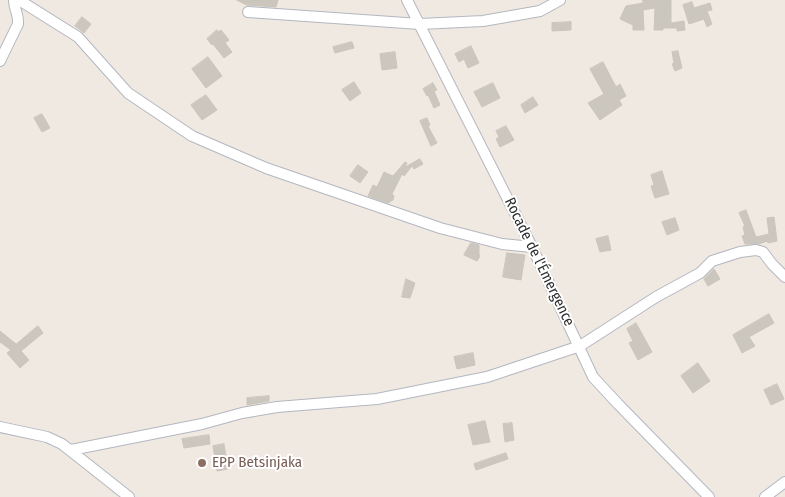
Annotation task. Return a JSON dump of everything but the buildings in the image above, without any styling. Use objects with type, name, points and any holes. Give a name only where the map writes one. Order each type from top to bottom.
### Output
[{"type":"street","points":[[0,61],[18,24],[19,17],[14,9],[14,0]]},
{"type":"street","points":[[19,0],[78,37],[128,93],[192,136],[266,168],[431,225],[502,244],[532,247]]},
{"type":"street","name":"Rocade de l'Émergence","points":[[407,0],[532,247],[593,377],[709,497]]},
{"type":"street","points":[[248,12],[420,24],[483,21],[540,11],[560,0]]},
{"type":"street","points":[[71,450],[202,424],[242,413],[277,407],[377,399],[440,388],[487,377],[580,346],[656,297],[700,273],[712,261],[740,252],[756,250],[763,252],[785,277]]},
{"type":"street","points":[[0,427],[48,437],[71,450],[129,497]]},
{"type":"street","points":[[765,497],[785,482]]},
{"type":"place","name":"EPP Betsinjaka","points":[[202,463]]}]
